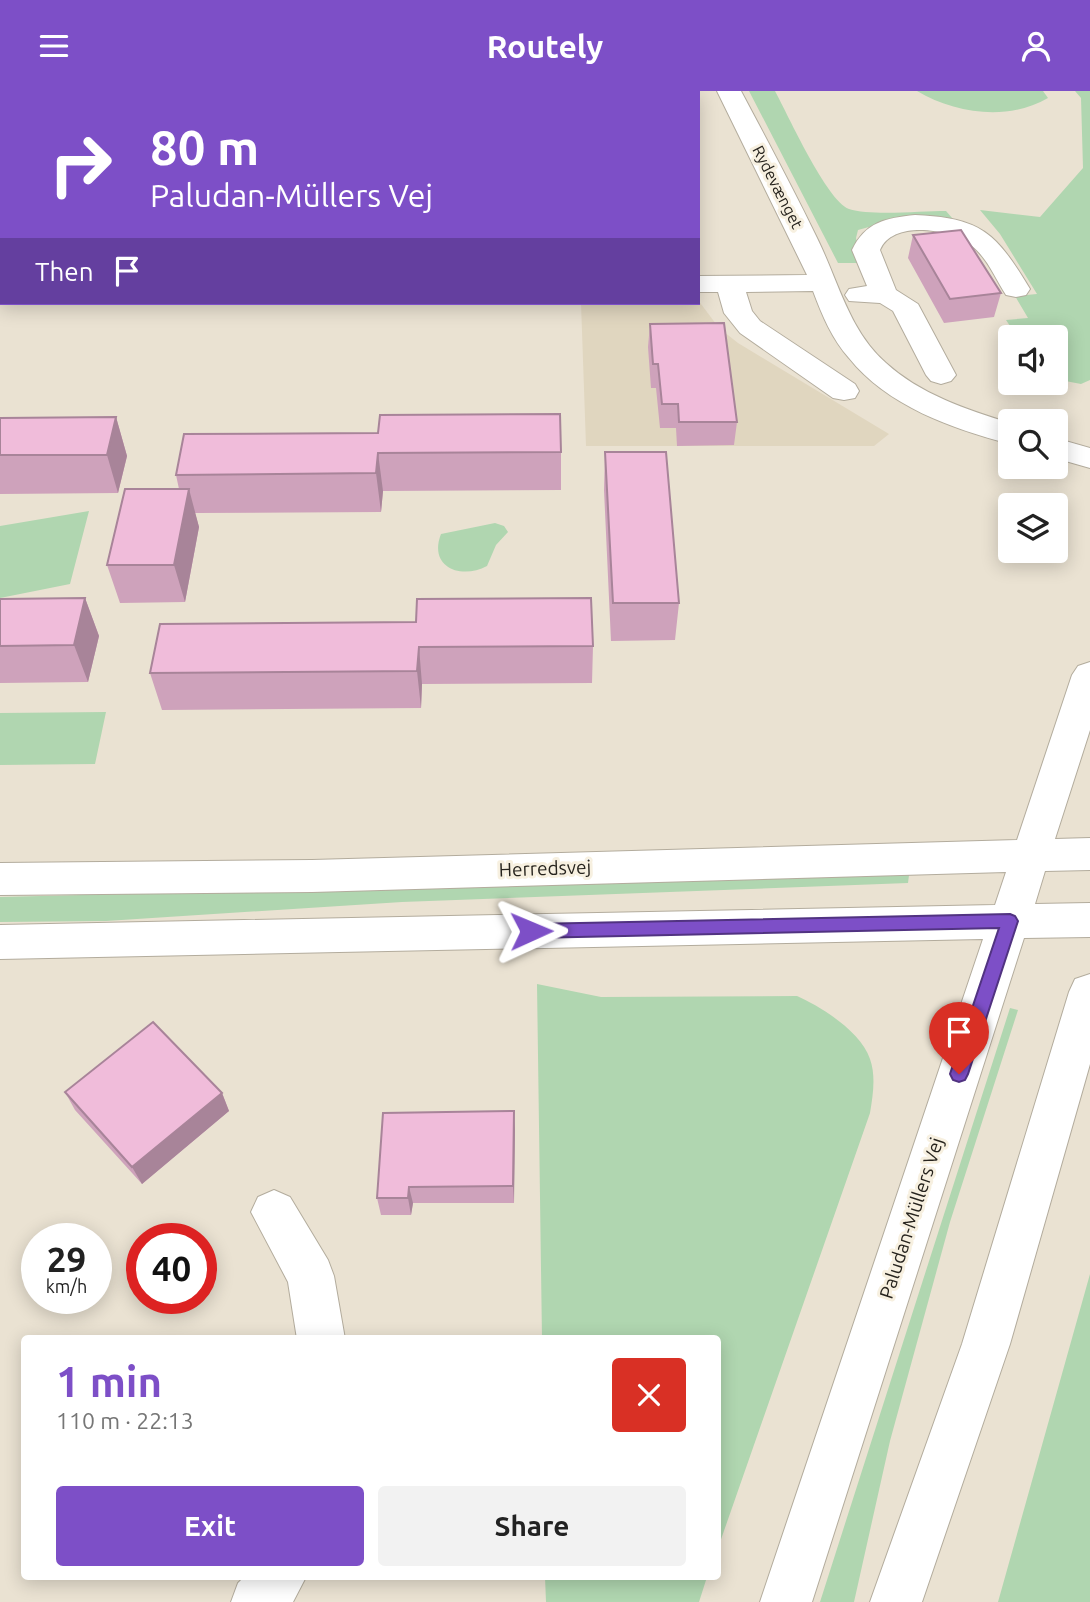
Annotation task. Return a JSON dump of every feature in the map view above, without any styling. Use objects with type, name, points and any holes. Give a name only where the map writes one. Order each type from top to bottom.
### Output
[{"type":"street","name":"Rydevænget","points":[[729,91],[846,333],[861,353],[902,388],[945,412],[998,430]]},
{"type":"street","points":[[884,294],[866,250],[866,243],[875,234],[891,226],[910,223],[966,230],[992,251],[1016,289]]},
{"type":"street","points":[[700,284],[884,294],[908,310],[941,375]]},
{"type":"street","points":[[730,284],[738,313],[750,327],[844,391]]},
{"type":"street","points":[[1068,452],[1090,458]]},
{"type":"street","name":"Paludan-Müllers Vej","points":[[786,1602],[1090,675]]},
{"type":"street","name":"Herredsvej","points":[[0,879],[312,876],[1090,854]]},
{"type":"street","points":[[0,942],[1090,920]]},
{"type":"street","points":[[896,1602],[986,1343],[1090,992]]},
{"type":"street","points":[[274,1212],[311,1276],[320,1335]]},
{"type":"street","points":[[257,1602],[277,1580]]},
{"type":"shaded area","points":[[700,303],[719,328],[738,343],[889,434],[874,446],[586,446],[581,305],[700,305]]},
{"type":"green space","points":[[749,91],[775,91],[819,174],[840,203],[849,209],[882,213],[946,211],[953,219],[894,220],[858,230],[856,238],[861,263],[838,263]]},
{"type":"green space","points":[[917,91],[1043,91],[1048,98],[1017,110],[982,112],[948,105]]},
{"type":"green space","points":[[1075,91],[1090,91],[1090,380],[1081,384],[1068,382],[1068,325],[1009,325],[1006,320],[1028,318],[1015,296],[1037,294],[1000,234],[980,210],[1040,217],[1083,168],[1081,98]]},
{"type":"green space","points":[[89,511],[70,584],[0,598],[0,526]]},
{"type":"green space","points":[[495,523],[504,526],[508,532],[496,545],[487,566],[467,572],[449,568],[443,562],[438,545],[441,534]]},
{"type":"green space","points":[[106,712],[95,764],[0,765],[0,713]]},
{"type":"green space","points":[[909,875],[908,883],[402,902],[106,921],[0,922],[0,897]]},
{"type":"green space","points":[[537,984],[601,997],[797,996],[840,1021],[850,1030],[865,1049],[872,1065],[873,1092],[870,1113],[721,1539],[721,1335],[542,1335]]},
{"type":"green space","points":[[1010,1008],[1018,1010],[950,1222],[890,1441],[854,1602],[820,1602]]},
{"type":"green space","points":[[1090,1274],[1090,1602],[998,1602]]},
{"type":"green space","points":[[545,1580],[706,1580],[699,1602],[546,1602]]},
{"type":"building","points":[[961,230],[1001,293],[950,299],[913,235]]},
{"type":"building","points":[[724,323],[737,422],[679,422],[678,404],[662,404],[658,364],[653,364],[650,324]]},
{"type":"building","points":[[560,414],[561,452],[378,453],[376,473],[176,475],[184,434],[378,433],[380,415]]},
{"type":"building","points":[[116,417],[107,455],[0,455],[0,418]]},
{"type":"building","points":[[605,452],[666,452],[679,603],[613,603]]},
{"type":"building","points":[[125,489],[189,489],[174,565],[107,565]]},
{"type":"building","points":[[85,598],[74,645],[0,646],[0,599]]},
{"type":"building","points":[[591,598],[593,646],[419,647],[417,671],[150,673],[160,624],[416,622],[417,599]]},
{"type":"building","points":[[153,1022],[222,1093],[132,1167],[65,1092]]},
{"type":"building","points":[[514,1111],[513,1186],[409,1187],[408,1198],[377,1198],[383,1113]]},
{"type":"route","points":[[531,931],[1010,921],[959,1074]]}]
